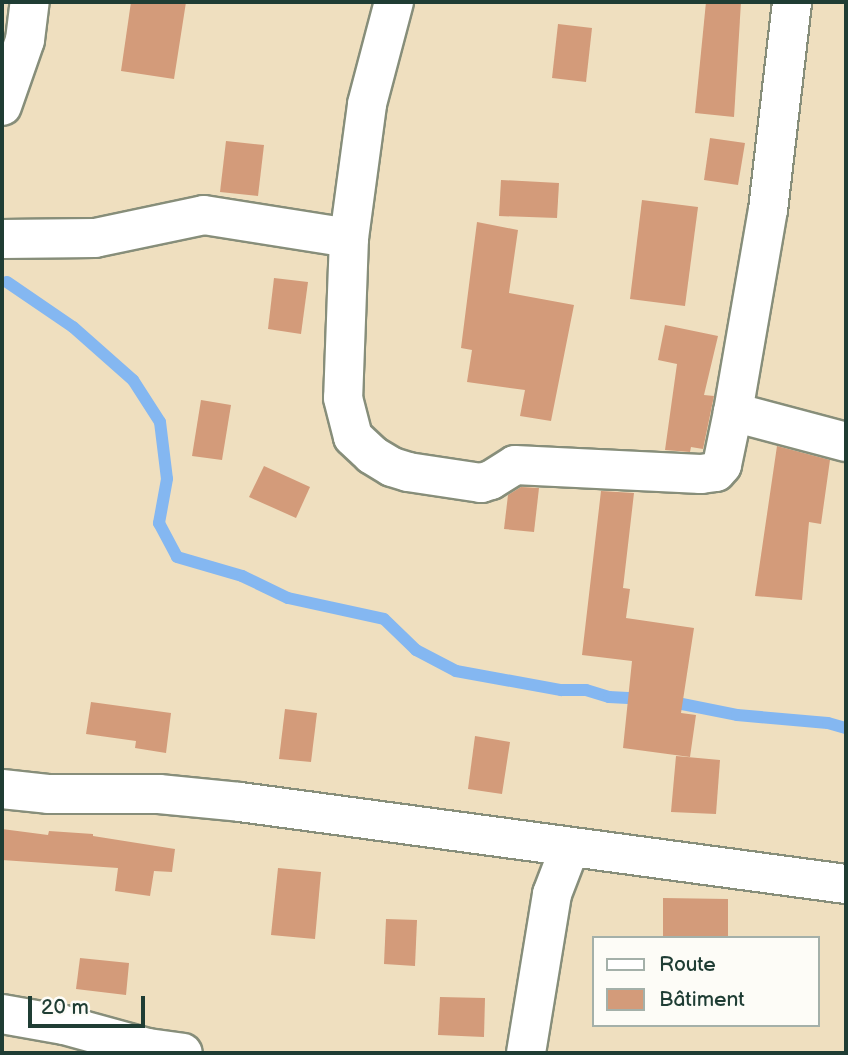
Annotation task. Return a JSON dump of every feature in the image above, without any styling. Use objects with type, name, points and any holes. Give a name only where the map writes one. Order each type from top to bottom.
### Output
[{"type":"street","points":[[2,106],[25,40],[30,2]]},
{"type":"street","points":[[394,2],[368,104],[349,237],[345,413],[353,436],[372,455],[392,467],[481,483],[515,465],[702,474],[716,472],[722,465],[768,210],[792,2]]},
{"type":"street","points":[[2,239],[95,238],[204,215],[349,237]]},
{"type":"street","points":[[733,412],[846,442]]},
{"type":"street","points":[[2,789],[48,794],[159,794],[227,801],[846,884]]},
{"type":"street","points":[[526,1053],[552,894],[570,847]]},
{"type":"street","points":[[2,1014],[64,1025],[148,1048],[183,1053]]},
{"type":"building","points":[[131,2],[186,2],[174,79],[121,71]]},
{"type":"building","points":[[706,2],[741,2],[734,117],[695,113]]},
{"type":"building","points":[[558,24],[592,28],[586,82],[552,78]]},
{"type":"building","points":[[710,138],[745,143],[738,185],[704,180]]},
{"type":"building","points":[[226,141],[264,145],[258,196],[220,192]]},
{"type":"building","points":[[501,180],[559,183],[557,218],[499,216]]},
{"type":"building","points":[[642,200],[698,207],[685,306],[630,299]]},
{"type":"building","points":[[477,222],[518,230],[509,293],[574,305],[551,421],[520,416],[525,390],[467,382],[472,350],[461,348]]},
{"type":"building","points":[[274,278],[308,282],[301,334],[268,329]]},
{"type":"building","points":[[665,325],[718,336],[704,395],[714,396],[703,449],[691,447],[690,452],[665,450],[677,364],[658,360]]},
{"type":"building","points":[[201,400],[231,405],[222,460],[192,456]]},
{"type":"building","points":[[777,446],[830,460],[821,524],[809,522],[802,600],[755,596]]},
{"type":"building","points":[[264,466],[310,487],[296,518],[249,497]]},
{"type":"building","points":[[521,487],[539,488],[534,532],[504,529],[508,495]]},
{"type":"building","points":[[601,491],[634,493],[623,588],[630,589],[626,618],[694,628],[681,713],[696,715],[690,757],[623,748],[632,661],[582,655]]},
{"type":"building","points":[[91,702],[171,713],[166,753],[135,748],[136,741],[86,734]]},
{"type":"building","points":[[285,709],[317,713],[311,762],[279,759]]},
{"type":"building","points":[[475,736],[510,742],[502,794],[468,789]]},
{"type":"building","points":[[676,756],[720,760],[716,814],[671,812]]},
{"type":"building","points":[[2,829],[48,835],[49,831],[93,834],[175,849],[172,872],[154,871],[150,896],[115,891],[118,868],[2,860]]},
{"type":"building","points":[[278,868],[321,872],[315,939],[271,935]]},
{"type":"building","points":[[663,898],[728,899],[728,936],[663,936]]},
{"type":"building","points":[[386,919],[417,920],[415,966],[384,964]]},
{"type":"building","points":[[80,958],[129,963],[126,995],[76,989]]},
{"type":"building","points":[[440,997],[485,998],[484,1037],[438,1035]]},
{"type":"waterway","points":[[7,282],[73,327],[133,380],[160,422],[167,479],[159,523],[177,557],[242,576],[288,598],[384,619],[416,650],[456,671],[561,690],[586,690],[609,697],[642,699]]},
{"type":"waterway","points":[[667,701],[737,715],[828,723],[846,728]]}]
